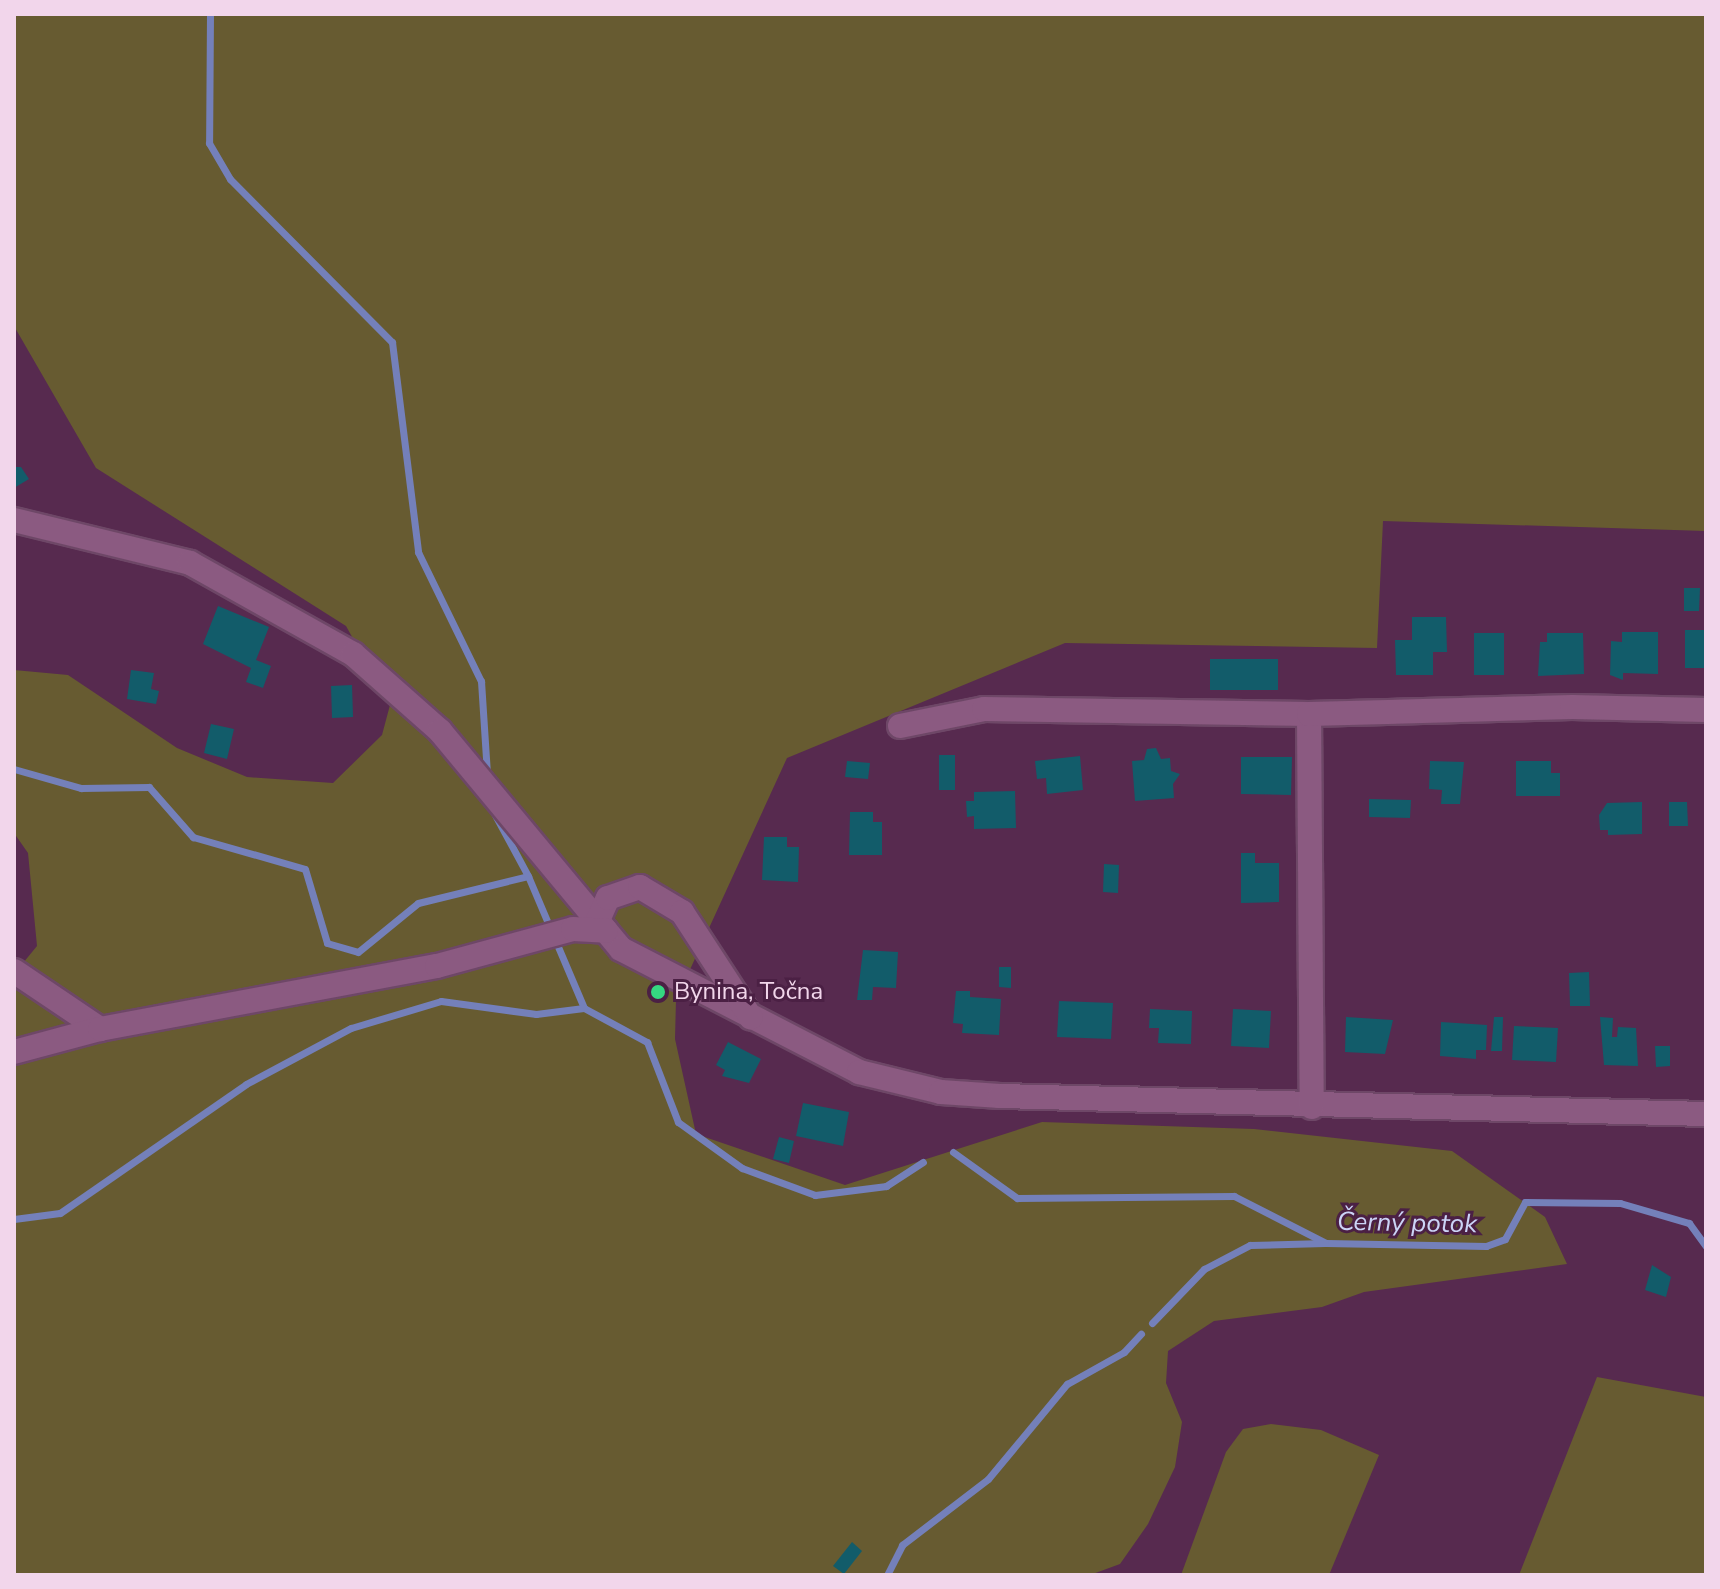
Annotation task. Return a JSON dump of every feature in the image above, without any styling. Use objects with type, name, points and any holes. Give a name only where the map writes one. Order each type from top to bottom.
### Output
[{"type":"street","points":[[14,520],[190,563],[353,654],[440,731],[621,949],[752,1020],[859,1072],[941,1092],[1312,1107],[1706,1114]]},
{"type":"street","points":[[900,726],[984,709],[1309,714],[1572,707],[1706,710]]},
{"type":"street","points":[[1309,714],[1312,1107]]},
{"type":"street","points":[[602,926],[608,898],[640,887],[682,912],[752,1020]]},
{"type":"street","points":[[14,1052],[100,1029],[437,966],[553,934],[602,926]]},
{"type":"street","points":[[14,971],[100,1029]]},
{"type":"shaded area","points":[[14,14],[1706,14],[1706,531],[1383,521],[1377,648],[1065,643],[787,758],[676,1000],[675,1039],[696,1134],[845,1185],[1042,1122],[1254,1129],[1452,1151],[1545,1217],[1567,1264],[1364,1292],[1322,1307],[1214,1321],[1168,1351],[1166,1383],[1182,1422],[1175,1467],[1148,1524],[1120,1564],[1090,1575],[14,1575],[14,974],[37,946],[28,853],[14,833],[14,670],[68,675],[177,748],[247,777],[333,783],[382,735],[390,705],[346,626],[96,468],[14,326]]},
{"type":"shaded area","points":[[1597,1377],[1706,1397],[1706,1575],[1519,1575]]},
{"type":"shaded area","points":[[1271,1424],[1321,1430],[1379,1455],[1329,1575],[1181,1575],[1226,1452],[1243,1429]]},
{"type":"building","points":[[14,467],[21,467],[29,479],[14,488]]},
{"type":"building","points":[[1684,588],[1700,588],[1699,611],[1684,611]]},
{"type":"building","points":[[218,606],[269,627],[256,660],[271,666],[263,688],[246,682],[251,668],[203,644]]},
{"type":"building","points":[[1412,617],[1446,617],[1447,652],[1433,652],[1433,675],[1396,675],[1395,640],[1412,640]]},
{"type":"building","points":[[1685,630],[1706,630],[1706,668],[1685,668]]},
{"type":"building","points":[[1622,632],[1658,632],[1658,674],[1623,673],[1623,680],[1610,675],[1611,641],[1622,642]]},
{"type":"building","points":[[1474,633],[1504,633],[1504,675],[1474,675]]},
{"type":"building","points":[[1547,633],[1583,633],[1584,674],[1538,676],[1540,642],[1547,642]]},
{"type":"building","points":[[1210,659],[1278,659],[1278,690],[1210,690]]},
{"type":"building","points":[[131,670],[154,673],[151,689],[159,691],[156,704],[127,699]]},
{"type":"building","points":[[352,685],[353,717],[332,718],[331,686]]},
{"type":"building","points":[[211,724],[234,729],[227,759],[204,753]]},
{"type":"building","points":[[1156,748],[1161,759],[1170,758],[1171,771],[1180,774],[1173,784],[1174,798],[1135,801],[1132,761],[1144,760],[1147,749]]},
{"type":"building","points":[[939,755],[955,755],[955,790],[939,790]]},
{"type":"building","points":[[1080,756],[1083,790],[1047,794],[1046,778],[1037,779],[1035,761]]},
{"type":"building","points":[[1241,757],[1292,757],[1291,795],[1241,794]]},
{"type":"building","points":[[847,761],[870,763],[868,779],[845,777]]},
{"type":"building","points":[[1430,761],[1464,762],[1460,804],[1441,804],[1442,790],[1429,789]]},
{"type":"building","points":[[1516,761],[1551,761],[1551,773],[1560,773],[1560,796],[1516,796]]},
{"type":"building","points":[[1015,791],[1016,828],[974,829],[974,816],[967,817],[966,801],[974,801],[974,792]]},
{"type":"building","points":[[1369,799],[1411,800],[1410,818],[1369,817]]},
{"type":"building","points":[[1642,802],[1642,834],[1608,835],[1608,830],[1600,830],[1599,815],[1607,803]]},
{"type":"building","points":[[1669,802],[1687,802],[1688,826],[1669,826]]},
{"type":"building","points":[[850,812],[873,812],[873,822],[882,822],[882,855],[849,855]]},
{"type":"building","points":[[764,837],[787,837],[787,847],[799,847],[798,882],[762,880]]},
{"type":"building","points":[[1241,853],[1255,853],[1255,863],[1279,863],[1279,902],[1241,903]]},
{"type":"building","points":[[1104,864],[1119,865],[1118,893],[1103,892]]},
{"type":"building","points":[[863,950],[898,952],[896,988],[873,987],[872,1000],[857,1000]]},
{"type":"building","points":[[999,967],[1011,967],[1011,988],[999,987]]},
{"type":"building","points":[[1589,972],[1590,1006],[1570,1006],[1569,973]]},
{"type":"building","points":[[956,991],[970,991],[970,997],[1001,999],[999,1035],[962,1033],[963,1024],[953,1023]]},
{"type":"building","points":[[1059,1001],[1113,1003],[1111,1039],[1057,1037]]},
{"type":"building","points":[[1150,1009],[1192,1011],[1191,1044],[1158,1043],[1159,1028],[1149,1028]]},
{"type":"building","points":[[1233,1009],[1271,1011],[1269,1048],[1231,1046]]},
{"type":"building","points":[[1346,1017],[1393,1020],[1385,1054],[1345,1052]]},
{"type":"building","points":[[1494,1017],[1503,1017],[1502,1051],[1491,1051]]},
{"type":"building","points":[[1600,1017],[1613,1018],[1612,1037],[1617,1037],[1618,1027],[1636,1028],[1638,1066],[1604,1065]]},
{"type":"building","points":[[1441,1022],[1487,1025],[1486,1050],[1476,1050],[1476,1059],[1440,1056]]},
{"type":"building","points":[[1514,1026],[1558,1028],[1556,1062],[1512,1060]]},
{"type":"building","points":[[728,1042],[761,1059],[749,1083],[722,1076],[725,1070],[716,1065]]},
{"type":"building","points":[[1655,1046],[1670,1046],[1670,1066],[1656,1067]]},
{"type":"building","points":[[803,1103],[849,1112],[843,1146],[796,1136]]},
{"type":"building","points":[[779,1137],[794,1141],[789,1163],[773,1159]]},
{"type":"building","points":[[1652,1265],[1671,1277],[1666,1297],[1645,1290]]},
{"type":"building","points":[[852,1542],[862,1551],[844,1574],[833,1566]]},
{"type":"waterway","points":[[210,14],[209,143],[230,179],[392,342],[418,552],[481,681],[487,773]]},
{"type":"waterway","name":"Černý potok","points":[[14,769],[81,788],[149,787],[193,837],[305,869],[327,943],[358,952],[418,903],[528,876],[584,1008],[647,1042],[678,1122],[742,1168],[815,1195],[886,1186],[923,1162]]},
{"type":"waterway","points":[[494,813],[528,876]]},
{"type":"waterway","points":[[14,1219],[60,1213],[246,1084],[351,1028],[441,1001],[536,1014],[584,1008]]},
{"type":"waterway","name":"Černý potok","points":[[953,1152],[1017,1198],[1234,1196],[1326,1243],[1486,1246],[1505,1239],[1525,1202],[1620,1203],[1689,1223],[1706,1246]]},
{"type":"waterway","points":[[1152,1323],[1204,1269],[1250,1245],[1325,1243]]},
{"type":"waterway","points":[[887,1575],[902,1545],[988,1479],[1067,1384],[1124,1352],[1141,1334]]},
{"type":"place","name":"Bynina, Točna","points":[[658,992]]}]
